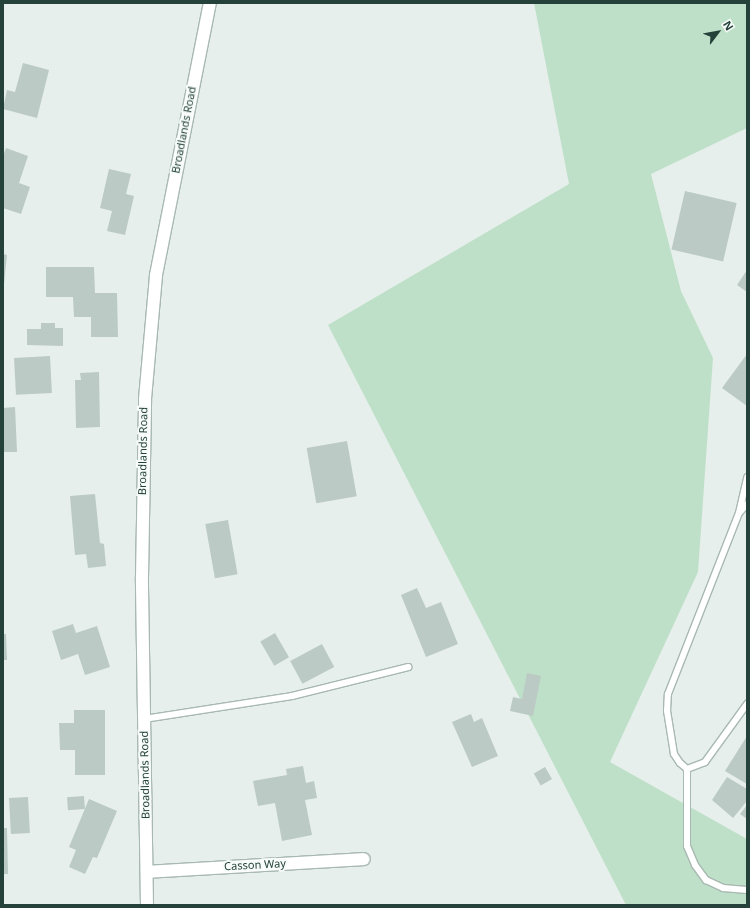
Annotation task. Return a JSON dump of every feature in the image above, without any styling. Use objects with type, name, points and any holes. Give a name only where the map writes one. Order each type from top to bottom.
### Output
[{"type":"street","name":"Broadlands Road","points":[[147,905],[142,570],[145,399],[156,275],[210,3]]},
{"type":"street","name":"Casson Way","points":[[147,872],[364,859]]},
{"type":"lane","points":[[747,477],[739,513],[668,694],[667,711],[674,754],[680,763],[687,769],[687,846],[695,865],[706,880],[722,888],[747,890]]},
{"type":"lane","points":[[739,513],[747,504]]},
{"type":"lane","points":[[144,719],[292,696],[408,668]]},
{"type":"lane","points":[[687,769],[705,762],[747,704]]},
{"type":"green space","points":[[534,3],[747,3],[747,128],[651,174],[681,291],[713,358],[698,572],[610,762],[747,839],[747,903],[743,905],[626,905],[328,325],[569,184]]},
{"type":"building","points":[[23,63],[49,70],[37,118],[3,109],[7,90],[15,92]]},
{"type":"building","points":[[6,148],[28,156],[19,183],[30,187],[21,214],[3,208],[3,156]]},
{"type":"building","points":[[109,169],[131,174],[126,194],[134,196],[125,235],[107,231],[112,211],[100,208]]},
{"type":"building","points":[[685,191],[737,203],[723,261],[672,249]]},
{"type":"building","points":[[3,254],[7,255],[4,284],[3,284]]},
{"type":"building","points":[[46,267],[94,267],[95,293],[117,293],[118,337],[91,337],[91,317],[74,317],[73,297],[46,297]]},
{"type":"building","points":[[747,270],[747,292],[737,285]]},
{"type":"building","points":[[41,323],[55,323],[55,328],[63,328],[63,346],[27,345],[27,329],[41,329]]},
{"type":"building","points":[[747,354],[747,406],[722,388]]},
{"type":"building","points":[[50,356],[52,393],[16,395],[14,358]]},
{"type":"building","points":[[99,372],[100,427],[76,428],[75,380],[81,380],[80,373]]},
{"type":"building","points":[[15,407],[17,452],[3,452],[3,408]]},
{"type":"building","points":[[347,441],[357,496],[316,503],[307,448]]},
{"type":"building","points":[[95,494],[100,543],[104,544],[106,566],[88,568],[86,554],[75,555],[70,496]]},
{"type":"building","points":[[228,520],[238,574],[215,578],[205,524]]},
{"type":"building","points":[[417,588],[426,608],[441,602],[458,644],[426,657],[401,595]]},
{"type":"building","points":[[73,624],[76,633],[97,626],[110,667],[85,675],[78,654],[61,660],[52,631]]},
{"type":"building","points":[[275,633],[289,657],[274,666],[260,642]]},
{"type":"building","points":[[3,634],[6,634],[7,660],[3,660]]},
{"type":"building","points":[[322,644],[334,667],[302,684],[290,661]]},
{"type":"building","points":[[527,673],[541,676],[533,716],[510,711],[513,697],[522,699]]},
{"type":"building","points":[[74,710],[105,710],[105,775],[75,775],[75,750],[60,750],[59,723],[74,723]]},
{"type":"building","points":[[471,714],[474,722],[482,718],[498,756],[472,767],[452,722]]},
{"type":"building","points":[[747,736],[747,784],[725,771]]},
{"type":"building","points":[[303,766],[306,783],[314,781],[317,798],[305,800],[312,835],[282,841],[275,803],[258,806],[253,781],[287,775],[286,769]]},
{"type":"building","points":[[545,767],[552,779],[541,786],[534,774]]},
{"type":"building","points":[[727,777],[747,789],[747,801],[733,818],[712,800]]},
{"type":"building","points":[[84,796],[85,809],[68,810],[67,797]]},
{"type":"building","points":[[28,797],[30,833],[11,834],[9,798]]},
{"type":"building","points":[[89,799],[117,811],[97,858],[93,857],[85,874],[69,867],[76,850],[69,847]]},
{"type":"building","points":[[747,805],[747,819],[740,814]]},
{"type":"building","points":[[3,828],[7,828],[8,874],[3,874]]}]
